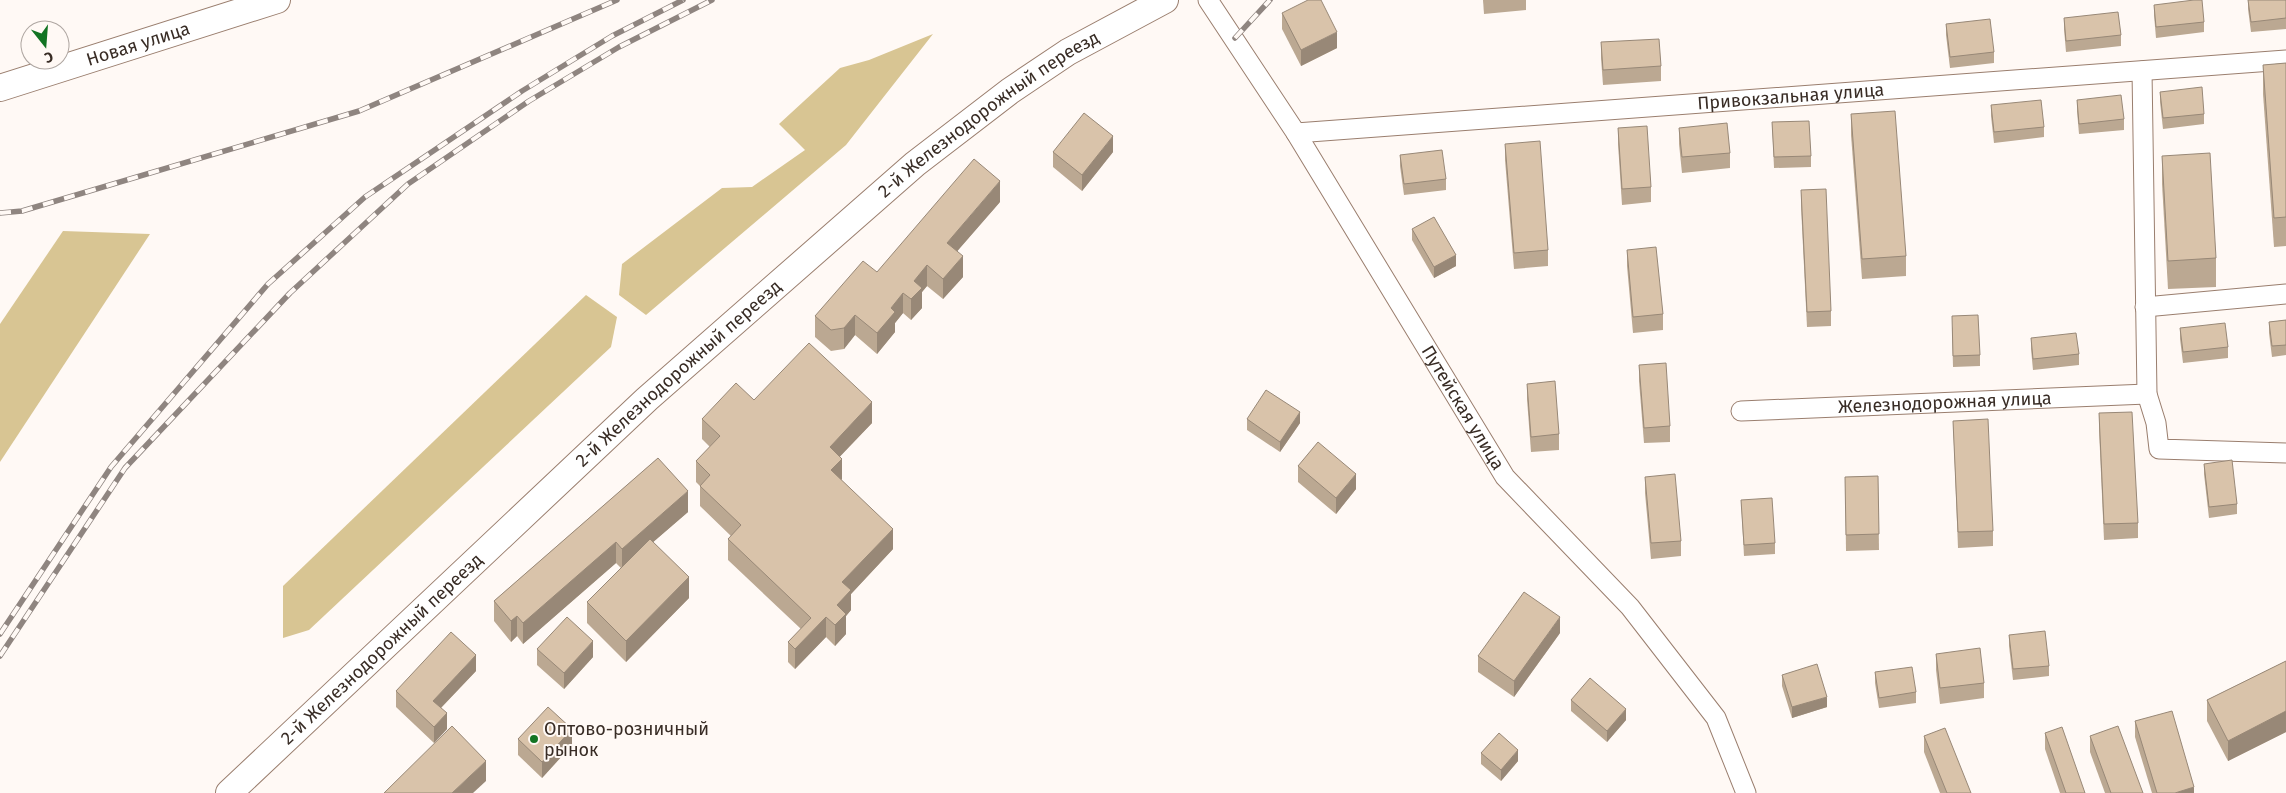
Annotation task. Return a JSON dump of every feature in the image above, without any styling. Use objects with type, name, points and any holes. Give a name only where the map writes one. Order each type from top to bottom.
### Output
[{"type":"street","name":"Новая улица","points":[[0,88],[277,0]]},
{"type":"street","name":"2-й Железнодорожный переезд","points":[[229,793],[647,399],[915,164],[1010,91],[1068,52],[1165,0]]},
{"type":"street","name":"Путейская улица","points":[[1208,0],[1296,133],[1505,477],[1630,607],[1716,718],[1746,793]]},
{"type":"street","name":"Привокзальная улица","points":[[1296,133],[2286,60]]},
{"type":"street","points":[[2142,71],[2147,394],[2156,423],[2159,449],[2286,453]]},
{"type":"street","points":[[2145,307],[2286,294]]},
{"type":"street","name":"Железнодорожная улица","points":[[1741,411],[2147,394]]},
{"type":"shaded area","points":[[933,34],[846,145],[646,315],[619,295],[622,264],[722,188],[752,187],[805,150],[779,124],[840,68],[869,60]]},
{"type":"shaded area","points":[[63,231],[150,234],[0,462],[0,324]]},
{"type":"shaded area","points":[[586,295],[617,317],[611,347],[309,630],[283,638],[283,586]]},
{"type":"building","points":[[1308,0],[1321,0],[1337,32],[1301,50],[1282,13]]},
{"type":"building","points":[[2202,0],[2204,22],[2156,27],[2154,5]]},
{"type":"building","points":[[2248,0],[2286,0],[2286,18],[2251,22]]},
{"type":"building","points":[[2118,12],[2121,35],[2066,41],[2064,18]]},
{"type":"building","points":[[1990,19],[1994,52],[1950,57],[1946,24]]},
{"type":"building","points":[[1659,39],[1661,66],[1603,70],[1601,42]]},
{"type":"building","points":[[2286,63],[2286,217],[2274,218],[2263,65]]},
{"type":"building","points":[[2202,87],[2204,114],[2163,118],[2160,92]]},
{"type":"building","points":[[2121,95],[2124,119],[2079,124],[2077,100]]},
{"type":"building","points":[[2041,100],[2044,127],[1994,132],[1991,105]]},
{"type":"building","points":[[1895,111],[1906,256],[1862,259],[1851,114]]},
{"type":"building","points":[[1084,113],[1113,136],[1082,175],[1053,152]]},
{"type":"building","points":[[1809,121],[1811,156],[1774,157],[1772,122]]},
{"type":"building","points":[[1727,123],[1730,153],[1682,157],[1679,128]]},
{"type":"building","points":[[1647,126],[1651,187],[1622,189],[1618,128]]},
{"type":"building","points":[[1540,141],[1548,250],[1514,253],[1505,144]]},
{"type":"building","points":[[1442,150],[1446,179],[1404,184],[1400,155]]},
{"type":"building","points":[[2210,153],[2216,258],[2168,261],[2162,156]]},
{"type":"building","points":[[974,159],[1000,181],[947,243],[963,256],[943,279],[927,265],[914,281],[922,288],[911,299],[903,293],[891,308],[895,312],[877,333],[855,315],[844,328],[831,330],[815,316],[863,261],[877,272]]},
{"type":"building","points":[[1826,189],[1831,311],[1807,312],[1801,190]]},
{"type":"building","points":[[1434,217],[1456,255],[1434,267],[1412,229]]},
{"type":"building","points":[[1656,247],[1663,314],[1633,317],[1627,250]]},
{"type":"building","points":[[1978,315],[1980,355],[1953,356],[1952,316]]},
{"type":"building","points":[[2286,320],[2286,345],[2272,346],[2269,322]]},
{"type":"building","points":[[2225,323],[2228,347],[2183,352],[2180,328]]},
{"type":"building","points":[[2076,333],[2079,354],[2033,359],[2031,338]]},
{"type":"building","points":[[809,343],[872,402],[830,447],[842,459],[831,470],[893,529],[842,582],[851,590],[837,605],[846,614],[835,625],[826,617],[795,649],[788,642],[811,618],[728,539],[741,525],[700,486],[710,475],[696,461],[720,436],[702,419],[736,383],[754,400]]},
{"type":"building","points":[[1666,363],[1670,426],[1644,428],[1639,365]]},
{"type":"building","points":[[1555,381],[1559,434],[1531,437],[1527,384]]},
{"type":"building","points":[[1266,390],[1300,412],[1280,442],[1247,419]]},
{"type":"building","points":[[2132,412],[2138,523],[2104,524],[2099,413]]},
{"type":"building","points":[[1988,419],[1993,531],[1958,532],[1953,421]]},
{"type":"building","points":[[1318,442],[1356,474],[1336,498],[1298,466]]},
{"type":"building","points":[[658,458],[688,491],[622,549],[616,542],[523,623],[517,616],[511,621],[494,601]]},
{"type":"building","points":[[2232,460],[2237,504],[2209,507],[2204,464]]},
{"type":"building","points":[[1675,474],[1681,541],[1651,543],[1645,477]]},
{"type":"building","points":[[1878,476],[1879,534],[1846,535],[1845,477]]},
{"type":"building","points":[[1772,498],[1775,543],[1744,545],[1741,500]]},
{"type":"building","points":[[650,539],[689,577],[626,641],[587,602]]},
{"type":"building","points":[[1524,592],[1560,617],[1514,681],[1478,656]]},
{"type":"building","points":[[567,617],[593,641],[564,673],[537,649]]},
{"type":"building","points":[[2045,631],[2049,666],[2013,669],[2009,635]]},
{"type":"building","points":[[451,632],[476,655],[433,701],[447,713],[434,727],[396,691]]},
{"type":"building","points":[[1980,648],[1984,683],[1940,688],[1936,654]]},
{"type":"building","points":[[2286,661],[2286,711],[2228,741],[2207,700]]},
{"type":"building","points":[[1817,664],[1827,697],[1792,707],[1782,675]]},
{"type":"building","points":[[1912,667],[1916,692],[1879,698],[1875,672]]},
{"type":"building","points":[[1590,678],[1626,709],[1607,731],[1571,700]]},
{"type":"building","points":[[548,707],[572,729],[542,762],[518,739]]},
{"type":"building","points":[[2172,711],[2194,787],[2175,793],[2157,793],[2135,721]]},
{"type":"building","points":[[452,726],[486,761],[452,793],[384,793]]},
{"type":"building","points":[[2118,726],[2143,793],[2111,793],[2090,736]]},
{"type":"building","points":[[2062,727],[2085,793],[2066,793],[2045,733]]},
{"type":"building","points":[[1945,728],[1971,793],[1947,793],[1924,736]]},
{"type":"building","points":[[1499,733],[1518,750],[1501,770],[1481,753]]},
{"type":"railway","points":[[0,213],[22,211],[359,111],[617,0]]},
{"type":"railway","points":[[0,634],[111,467],[268,284],[365,197],[522,91],[612,36],[683,0]]},
{"type":"railway","points":[[0,656],[125,468],[290,293],[408,184],[529,101],[619,47],[712,0]]},
{"type":"railway","points":[[1235,38],[1270,0]]},
{"type":"place","name":"Оптово-розничный рынок","points":[[534,739]]}]
